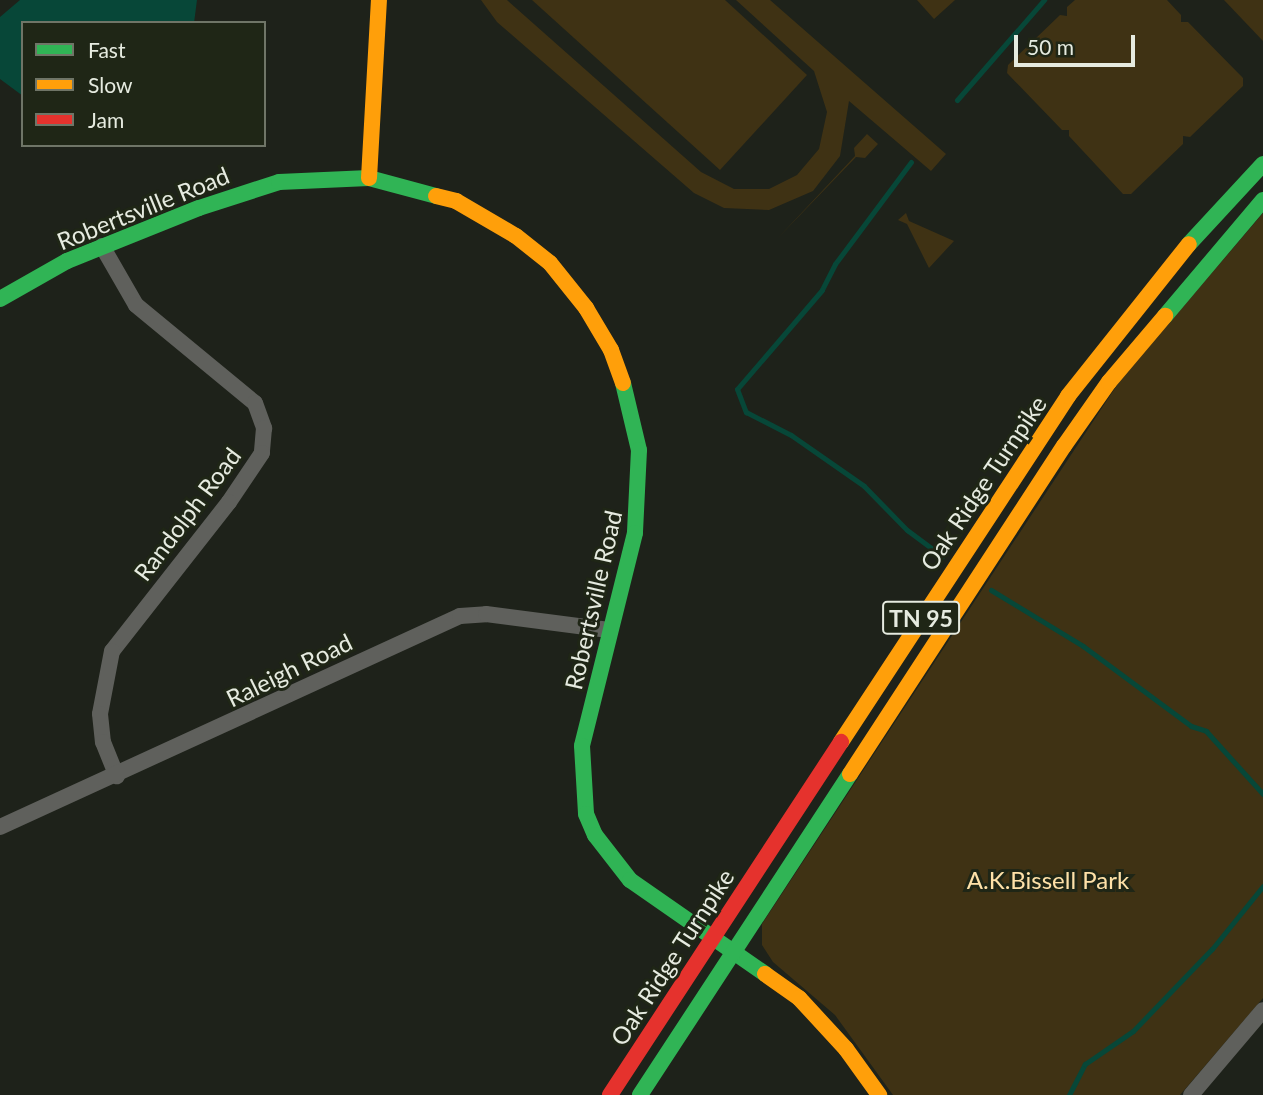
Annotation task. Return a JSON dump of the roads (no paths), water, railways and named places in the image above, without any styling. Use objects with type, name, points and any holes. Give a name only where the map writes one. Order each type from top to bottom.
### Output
[{"type":"main road","points":[[369,178],[379,0]]},
{"type":"main road","name":"Oak Ridge Turnpike","points":[[610,1095],[1068,396],[1195,237],[1263,164]]},
{"type":"main road","name":"Robertsville Road","points":[[0,299],[102,246],[279,182],[369,178],[456,201],[516,236],[567,283],[611,350],[630,400],[639,450],[640,492],[635,533],[582,746],[586,814],[595,835],[630,880],[816,1014],[879,1095]]},
{"type":"main road","name":"Oak Ridge Turnpike","points":[[640,1095],[1094,404],[1214,253],[1263,200]]},
{"type":"street","name":"Randolph Road","points":[[102,246],[136,305],[255,402],[264,428],[262,453],[229,502],[112,651],[100,714],[103,742],[117,776]]},
{"type":"street","name":"Raleigh Road","points":[[0,827],[117,776],[460,616],[486,614],[609,630]]},
{"type":"street","points":[[1191,1095],[1263,1010]]},
{"type":"waterway","points":[[957,100],[1044,0]]},
{"type":"waterway","points":[[911,162],[835,264],[822,290],[737,389],[746,412],[791,435],[864,486],[907,530],[942,556]]},
{"type":"waterway","points":[[991,590],[1083,646],[1191,726],[1206,731],[1263,794]]},
{"type":"waterway","points":[[1069,1095],[1085,1064],[1133,1031],[1212,949],[1263,886]]},
{"type":"park label","name":"A.K.Bissell Park","points":[[1048,880]]}]
